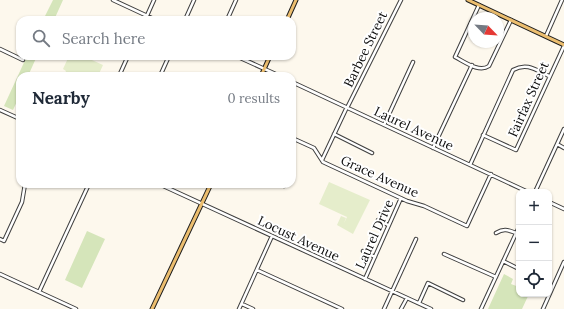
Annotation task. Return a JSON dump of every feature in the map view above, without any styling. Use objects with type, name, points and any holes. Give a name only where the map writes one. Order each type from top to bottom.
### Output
[{"type":"main road","points":[[289,16],[296,0]]},
{"type":"main road","points":[[468,0],[564,45]]},
{"type":"main road","points":[[263,72],[268,60]]},
{"type":"main road","points":[[152,309],[208,188]]},
{"type":"street","points":[[113,0],[147,16],[154,0]]},
{"type":"street","points":[[187,16],[194,0]]},
{"type":"street","points":[[229,16],[236,0]]},
{"type":"street","name":"Barbee Street","points":[[322,160],[401,0]]},
{"type":"street","points":[[546,36],[562,0]]},
{"type":"street","points":[[479,4],[455,57],[479,69],[486,68],[489,66],[511,20]]},
{"type":"street","name":"Fairfax Street","points":[[483,135],[516,150],[564,45]]},
{"type":"street","points":[[0,49],[16,57]]},
{"type":"street","points":[[121,72],[126,60]]},
{"type":"street","points":[[162,72],[167,60]]},
{"type":"street","points":[[245,60],[271,72]]},
{"type":"street","points":[[384,124],[413,62]]},
{"type":"street","points":[[433,148],[472,65]]},
{"type":"street","points":[[470,165],[513,70],[520,66],[529,66],[549,76]]},
{"type":"street","name":"Laurel Avenue","points":[[296,84],[522,189]]},
{"type":"street","points":[[0,110],[16,117]]},
{"type":"street","points":[[536,189],[564,130]]},
{"type":"street","points":[[334,134],[372,153]]},
{"type":"street","name":"Grace Avenue","points":[[296,140],[314,148],[322,160],[400,198],[424,206],[467,226],[491,174]]},
{"type":"street","points":[[557,144],[564,148]]},
{"type":"street","points":[[0,239],[4,241],[22,202],[24,188]]},
{"type":"street","points":[[39,292],[87,188]]},
{"type":"street","name":"Locust Avenue","points":[[170,188],[431,309]]},
{"type":"street","name":"Laurel Drive","points":[[365,279],[400,198]]},
{"type":"street","points":[[552,203],[564,208]]},
{"type":"street","points":[[378,220],[388,225]]},
{"type":"street","points":[[481,309],[516,233],[501,230],[496,233]]},
{"type":"street","points":[[239,309],[272,236]]},
{"type":"street","points":[[384,309],[416,239]]},
{"type":"street","points":[[363,251],[375,257]]},
{"type":"street","points":[[444,254],[496,277]]},
{"type":"street","points":[[503,261],[516,268]]},
{"type":"street","points":[[543,309],[564,262]]},
{"type":"street","points":[[257,270],[342,309]]},
{"type":"street","points":[[0,274],[76,309]]},
{"type":"street","points":[[419,303],[428,283],[463,300]]},
{"type":"street","points":[[402,309],[407,298]]},
{"type":"street","points":[[242,304],[253,309]]},
{"type":"green space","points":[[53,0],[63,0],[56,16],[45,16]]},
{"type":"green space","points":[[25,60],[35,60],[30,72],[20,72]]},
{"type":"green space","points":[[67,60],[92,60],[103,65],[100,72],[66,72],[63,69]]},
{"type":"green space","points":[[16,80],[16,104],[13,110],[4,106]]},
{"type":"green space","points":[[329,182],[370,200],[353,234],[337,225],[341,216],[346,218],[344,223],[347,217],[319,204]]},
{"type":"green space","points":[[87,231],[105,239],[82,288],[65,280]]},
{"type":"green space","points":[[504,274],[513,279],[511,284],[516,286],[516,297],[528,297],[522,309],[488,309]]}]
